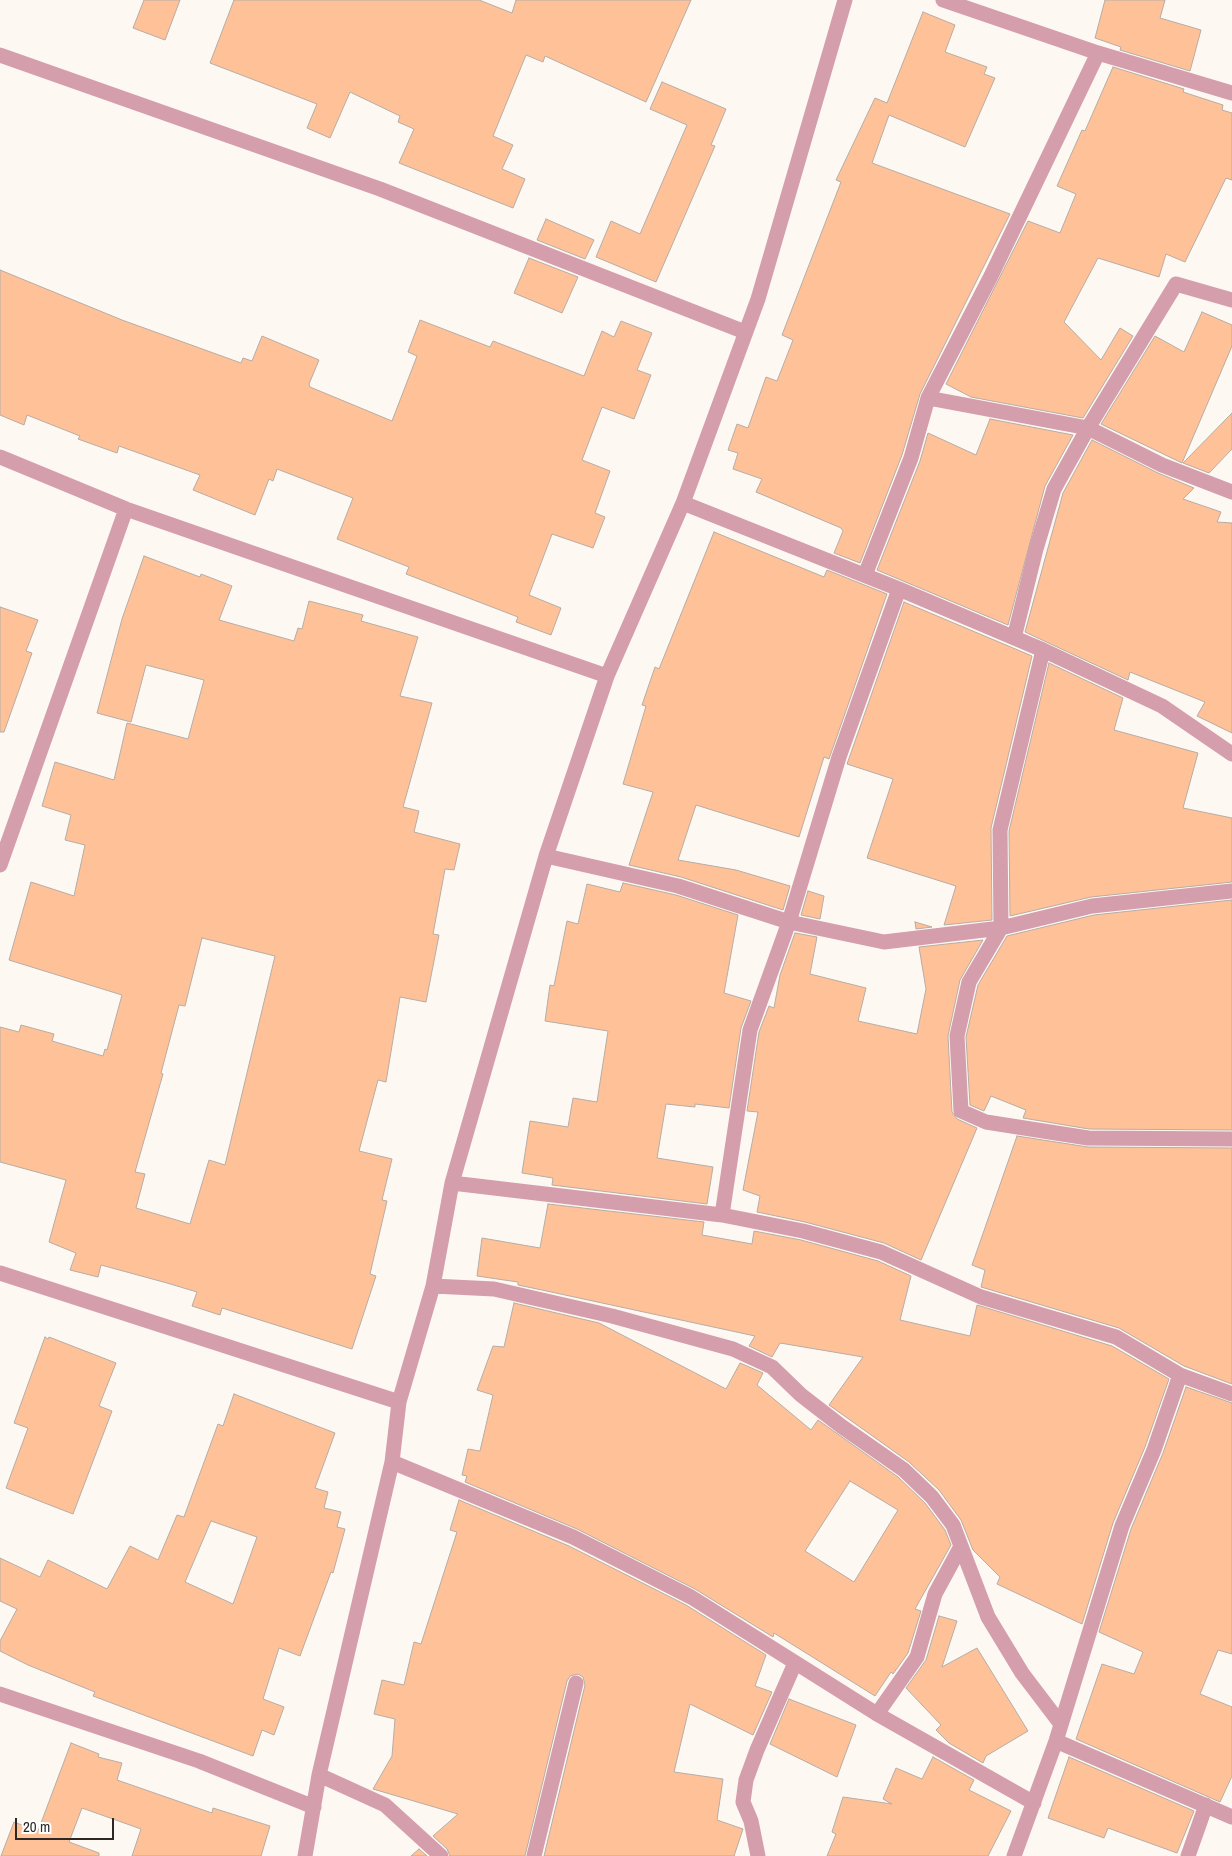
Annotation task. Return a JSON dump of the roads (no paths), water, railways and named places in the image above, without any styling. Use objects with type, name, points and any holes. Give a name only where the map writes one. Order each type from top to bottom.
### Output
[{"type":"street","points":[[306,1856],[319,1776],[392,1462],[399,1402],[433,1286],[452,1183],[546,856],[607,676],[683,503],[758,299],[845,0]]},
{"type":"street","points":[[943,0],[1098,53],[1232,93]]},
{"type":"street","points":[[865,575],[911,458],[928,398],[991,276],[1098,53]]},
{"type":"street","points":[[0,55],[380,189],[745,332]]},
{"type":"street","points":[[1014,638],[1036,549],[1054,489],[1088,428],[1176,284],[1232,300]]},
{"type":"street","points":[[928,398],[1088,428],[1162,465],[1232,492]]},
{"type":"street","points":[[0,458],[126,509],[607,676]]},
{"type":"street","points":[[683,503],[865,575],[1043,650],[1162,706],[1232,754]]},
{"type":"street","points":[[0,865],[126,509]]},
{"type":"street","points":[[722,1215],[750,1030],[789,922],[839,756],[899,589]]},
{"type":"street","points":[[1043,650],[1000,830],[1001,928],[969,982],[957,1036],[961,1111],[986,1122],[1088,1138],[1232,1140]]},
{"type":"street","points":[[546,856],[678,886],[789,922],[884,942],[1001,928],[1092,906],[1232,891]]},
{"type":"street","points":[[452,1183],[722,1215],[802,1231],[881,1252],[981,1297],[1116,1337],[1180,1375],[1232,1394]]},
{"type":"street","points":[[0,1272],[399,1402]]},
{"type":"street","points":[[433,1286],[494,1289],[621,1318],[733,1349],[772,1367],[828,1416],[904,1470],[932,1497],[953,1526],[988,1616],[1022,1673],[1060,1723]]},
{"type":"street","points":[[1014,1856],[1056,1741],[1122,1526],[1154,1450],[1180,1375]]},
{"type":"street","points":[[392,1462],[573,1537],[691,1598],[877,1714],[1034,1803]]},
{"type":"street","points":[[877,1714],[917,1657],[935,1594],[960,1548]]},
{"type":"street","points":[[758,1856],[751,1821],[743,1802],[746,1780],[756,1750],[795,1663]]},
{"type":"street","points":[[534,1856],[576,1683]]},
{"type":"street","points":[[0,1694],[199,1761],[314,1807]]},
{"type":"street","points":[[1056,1741],[1206,1805],[1231,1812]]},
{"type":"street","points":[[319,1776],[385,1805],[441,1856]]},
{"type":"street","points":[[1188,1856],[1206,1805]]}]
